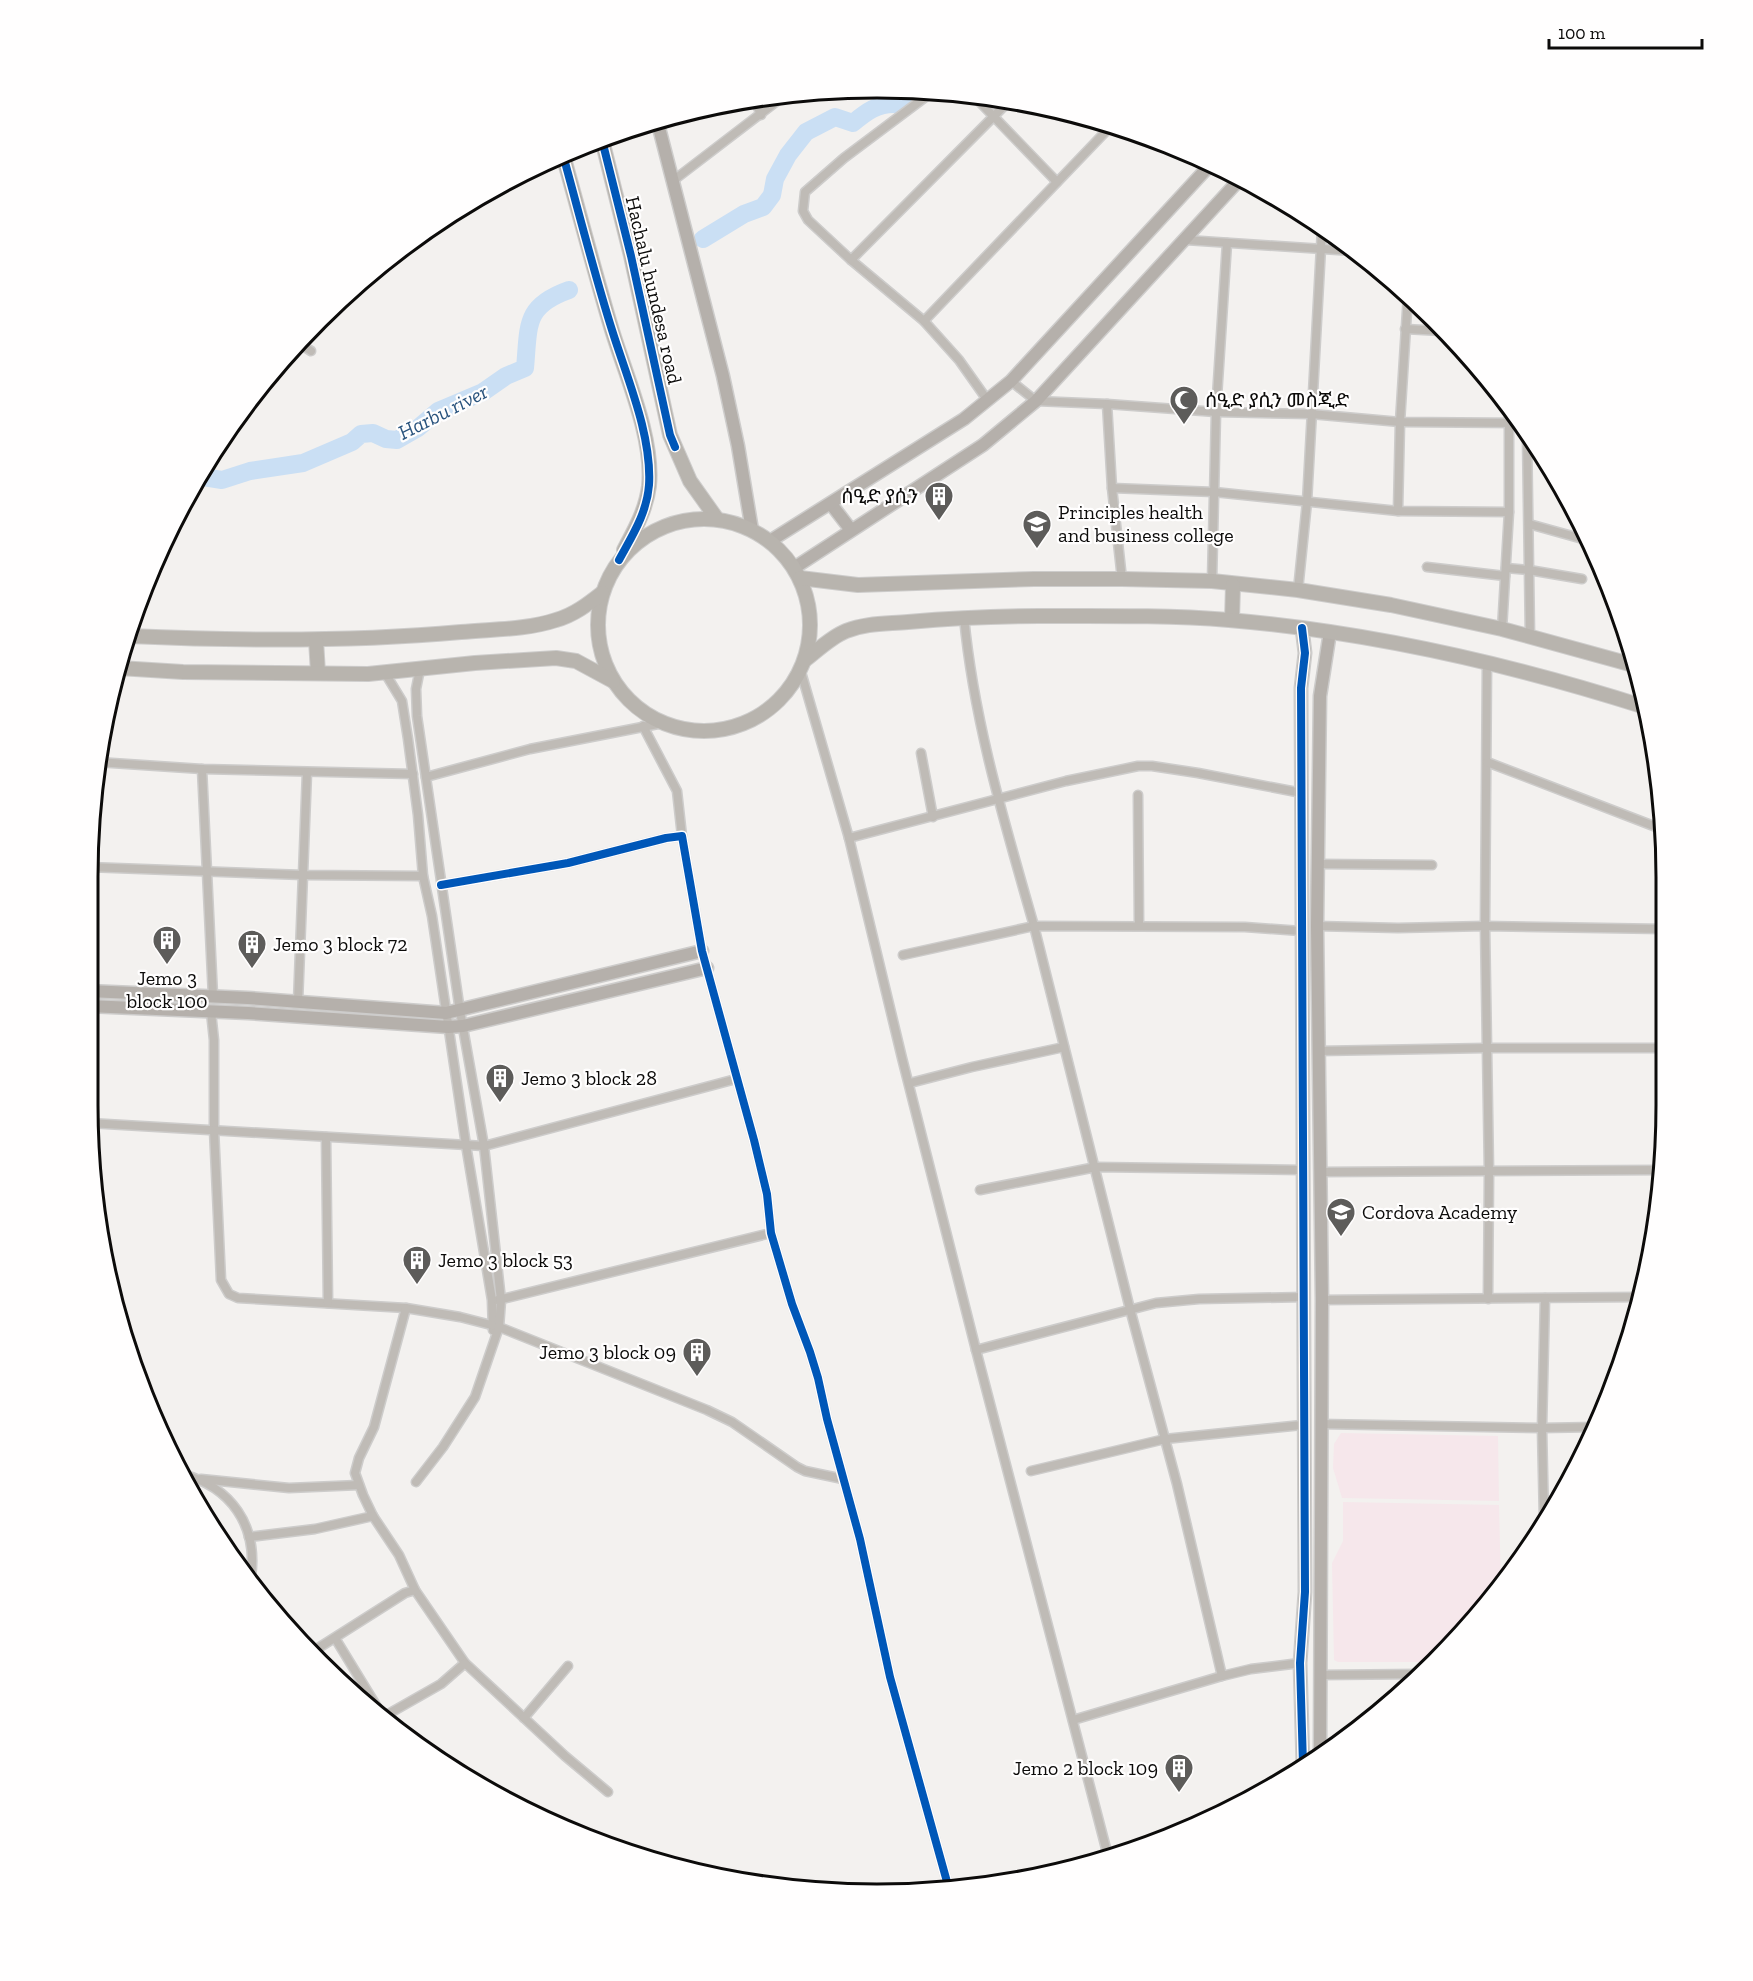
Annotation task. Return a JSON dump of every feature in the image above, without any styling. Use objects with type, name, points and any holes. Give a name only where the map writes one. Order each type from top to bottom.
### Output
[{"type":"main road","name":"Hachalu hundesa road","points":[[604,147],[631,256],[670,435],[690,481],[717,519]]},
{"type":"main road","points":[[565,163],[611,328],[639,417],[648,457],[649,484],[645,510],[619,560],[602,593],[598,611],[597,629],[605,664],[613,681],[644,713],[663,723],[703,732],[742,725],[777,704],[790,689],[803,666],[811,633],[809,605],[797,573],[783,553],[770,541],[752,530],[717,519],[680,521],[646,535],[619,560]]},
{"type":"main road","points":[[797,573],[858,585],[1035,579],[1122,579],[1212,581],[1298,590],[1390,605],[1502,629],[1625,663]]},
{"type":"main road","points":[[1232,620],[1233,585]]},
{"type":"main road","points":[[136,636],[316,640],[428,635],[540,624],[558,620],[581,610],[602,593]]},
{"type":"main road","points":[[803,666],[844,632],[868,624],[964,617],[1121,615],[1232,620],[1330,632],[1487,661],[1636,704]]},
{"type":"main road","points":[[316,640],[318,673]]},
{"type":"main road","points":[[126,668],[183,672],[385,673],[494,662],[567,659],[587,666],[613,681]]},
{"type":"street","points":[[923,99],[844,158],[806,192],[803,211],[808,220],[851,261],[924,321],[959,360],[988,401]]},
{"type":"street","points":[[674,180],[774,104]]},
{"type":"street","points":[[982,105],[1057,182]]},
{"type":"street","points":[[758,107],[761,115]]},
{"type":"street","points":[[851,261],[1003,108]]},
{"type":"street","points":[[659,129],[723,376],[752,530]]},
{"type":"street","points":[[924,321],[1104,132]]},
{"type":"street","points":[[770,541],[964,419],[988,401],[1011,381],[1205,171]]},
{"type":"street","points":[[797,573],[851,530],[983,445],[1036,401],[1235,185]]},
{"type":"street","points":[[1298,590],[1307,502],[1321,237]]},
{"type":"street","points":[[1186,240],[1340,250]]},
{"type":"street","points":[[1212,581],[1216,412],[1227,243]]},
{"type":"street","points":[[1398,511],[1400,422],[1407,307]]},
{"type":"street","points":[[1406,329],[1431,330]]},
{"type":"street","points":[[306,348],[311,351]]},
{"type":"street","points":[[1011,381],[1036,401],[1216,412],[1311,414],[1400,422],[1509,422]]},
{"type":"street","points":[[1107,404],[1112,488],[1122,579]]},
{"type":"street","points":[[1502,629],[1509,512],[1509,422]]},
{"type":"street","points":[[1527,449],[1530,637]]},
{"type":"street","points":[[1112,488],[1214,492],[1398,511],[1509,512]]},
{"type":"street","points":[[831,504],[851,530]]},
{"type":"street","points":[[1528,524],[1578,538]]},
{"type":"street","points":[[1427,567],[1505,572],[1529,570],[1582,579]]},
{"type":"street","points":[[964,617],[968,659],[998,800],[1034,926],[1130,1309],[1198,1565],[1222,1676]]},
{"type":"street","points":[[1302,628],[1305,653],[1301,688],[1304,1298],[1302,1425],[1305,1592],[1300,1663],[1303,1756]]},
{"type":"street","points":[[1320,1744],[1322,1208],[1317,926],[1320,696],[1330,632]]},
{"type":"street","points":[[1487,661],[1485,926],[1489,1173],[1488,1299]]},
{"type":"street","points":[[803,666],[849,838],[976,1350],[1106,1848]]},
{"type":"street","points":[[416,1482],[443,1448],[475,1397],[495,1329],[496,1300],[484,1146],[460,1011],[415,703],[420,669]]},
{"type":"street","points":[[385,673],[402,701],[418,815],[423,876],[432,916],[466,1145],[496,1300]]},
{"type":"street","points":[[426,777],[530,749],[663,723]]},
{"type":"street","points":[[643,726],[677,791],[682,836],[702,951],[767,1194],[771,1233],[792,1304],[813,1361],[860,1539],[890,1677],[947,1880]]},
{"type":"street","points":[[921,753],[933,817]]},
{"type":"street","points":[[1486,762],[1654,826]]},
{"type":"street","points":[[106,763],[202,769],[413,774]]},
{"type":"street","points":[[849,838],[1066,781],[1138,766],[1198,773],[1302,793]]},
{"type":"street","points":[[202,769],[205,871],[213,996]]},
{"type":"street","points":[[298,1002],[307,772]]},
{"type":"street","points":[[1138,795],[1139,926]]},
{"type":"street","points":[[418,815],[431,814]]},
{"type":"street","points":[[441,885],[568,863],[682,836]]},
{"type":"street","points":[[1302,844],[1318,844]]},
{"type":"street","points":[[1318,864],[1432,865]]},
{"type":"street","points":[[98,867],[303,875],[423,876]]},
{"type":"street","points":[[432,916],[446,913]]},
{"type":"street","points":[[903,955],[1034,926],[1245,927],[1301,931]]},
{"type":"street","points":[[1317,926],[1656,929]]},
{"type":"street","points":[[98,991],[248,998],[446,1013],[702,951]]},
{"type":"street","points":[[98,1006],[248,1013],[448,1027],[463,1026],[707,968]]},
{"type":"street","points":[[248,998],[248,1013]]},
{"type":"street","points":[[211,1012],[221,1280],[229,1294],[238,1298],[406,1308],[460,1317],[707,1410],[732,1422],[797,1467],[805,1471],[843,1479]]},
{"type":"street","points":[[910,1083],[972,1066],[1064,1047]]},
{"type":"street","points":[[1319,1051],[1656,1048]]},
{"type":"street","points":[[98,1124],[484,1146],[736,1079]]},
{"type":"street","points":[[326,1137],[328,1303]]},
{"type":"street","points":[[980,1190],[1096,1167],[1302,1170]]},
{"type":"street","points":[[1321,1172],[1489,1173],[1653,1170]]},
{"type":"street","points":[[1303,1208],[1322,1208]]},
{"type":"street","points":[[496,1300],[771,1233]]},
{"type":"street","points":[[1322,1300],[1631,1297]]},
{"type":"street","points":[[976,1350],[1156,1303],[1199,1299],[1304,1298]]},
{"type":"street","points":[[1544,1506],[1542,1428],[1545,1298]]},
{"type":"street","points":[[406,1308],[374,1427],[359,1458],[355,1473],[359,1485],[373,1516],[399,1555],[415,1590],[465,1663],[608,1792]]},
{"type":"street","points":[[1320,1424],[1542,1428],[1585,1426]]},
{"type":"street","points":[[1031,1471],[1165,1439],[1302,1425]]},
{"type":"street","points":[[193,1477],[289,1488],[359,1485]]},
{"type":"street","points":[[201,1479],[222,1492],[242,1516],[249,1537],[253,1562],[251,1570]]},
{"type":"street","points":[[249,1537],[315,1529],[373,1516]]},
{"type":"street","points":[[319,1648],[405,1593],[415,1590]]},
{"type":"street","points":[[1305,1592],[1320,1593]]},
{"type":"street","points":[[334,1638],[369,1695]]},
{"type":"street","points":[[390,1713],[441,1684],[465,1663]]},
{"type":"street","points":[[1072,1720],[1222,1676],[1251,1669],[1300,1663]]},
{"type":"street","points":[[524,1718],[568,1666]]},
{"type":"street","points":[[1320,1675],[1407,1674]]},
{"type":"shaded area","points":[[1341,1433],[1498,1436],[1499,1501],[1342,1498],[1333,1468],[1334,1444]]},
{"type":"shaded area","points":[[1343,1502],[1499,1505],[1501,1571],[1462,1618],[1420,1662],[1338,1662],[1334,1660],[1332,1563],[1343,1541]]},
{"type":"waterway","name":"Harbu river","points":[[703,239],[744,214],[763,207],[772,195],[775,179],[788,155],[806,132],[835,117],[853,123],[873,109],[896,104],[901,98]]},
{"type":"waterway","name":"Harbu river","points":[[208,478],[222,480],[250,471],[303,463],[352,442],[361,434],[373,433],[386,439],[397,440],[418,428],[438,411],[483,392],[506,376],[525,368],[529,329],[536,310],[554,296],[569,290]]},
{"type":"cycle path","points":[[604,147],[631,256],[670,435],[675,447]]},
{"type":"cycle path","points":[[565,163],[605,308],[647,446],[648,495],[638,524],[619,560]]},
{"type":"cycle path","points":[[1302,628],[1305,653],[1301,688],[1305,1592],[1300,1663],[1303,1756]]},
{"type":"cycle path","points":[[441,885],[568,863],[682,836],[702,951],[754,1140],[767,1194],[771,1233],[792,1304],[818,1378],[860,1539],[890,1677],[947,1880]]},
{"type":"place","name":"ሰዒድ ያሲን መስጂድ","points":[[1184,426]]},
{"type":"place","name":"ሰዒድ ያሲን","points":[[939,522]]},
{"type":"place","name":"Principles health and business college","points":[[1037,550]]},
{"type":"place","name":"Jemo 3 block 100","points":[[167,966]]},
{"type":"place","name":"Jemo 3 block 72","points":[[252,970]]},
{"type":"place","name":"Jemo 3 block 28","points":[[500,1104]]},
{"type":"place","name":"Cordova Academy","points":[[1341,1238]]},
{"type":"place","name":"Jemo 3 block 53","points":[[417,1286]]},
{"type":"place","name":"Jemo 3 block 09","points":[[697,1378]]},
{"type":"place","name":"Jemo 2 block 109","points":[[1179,1794]]}]
